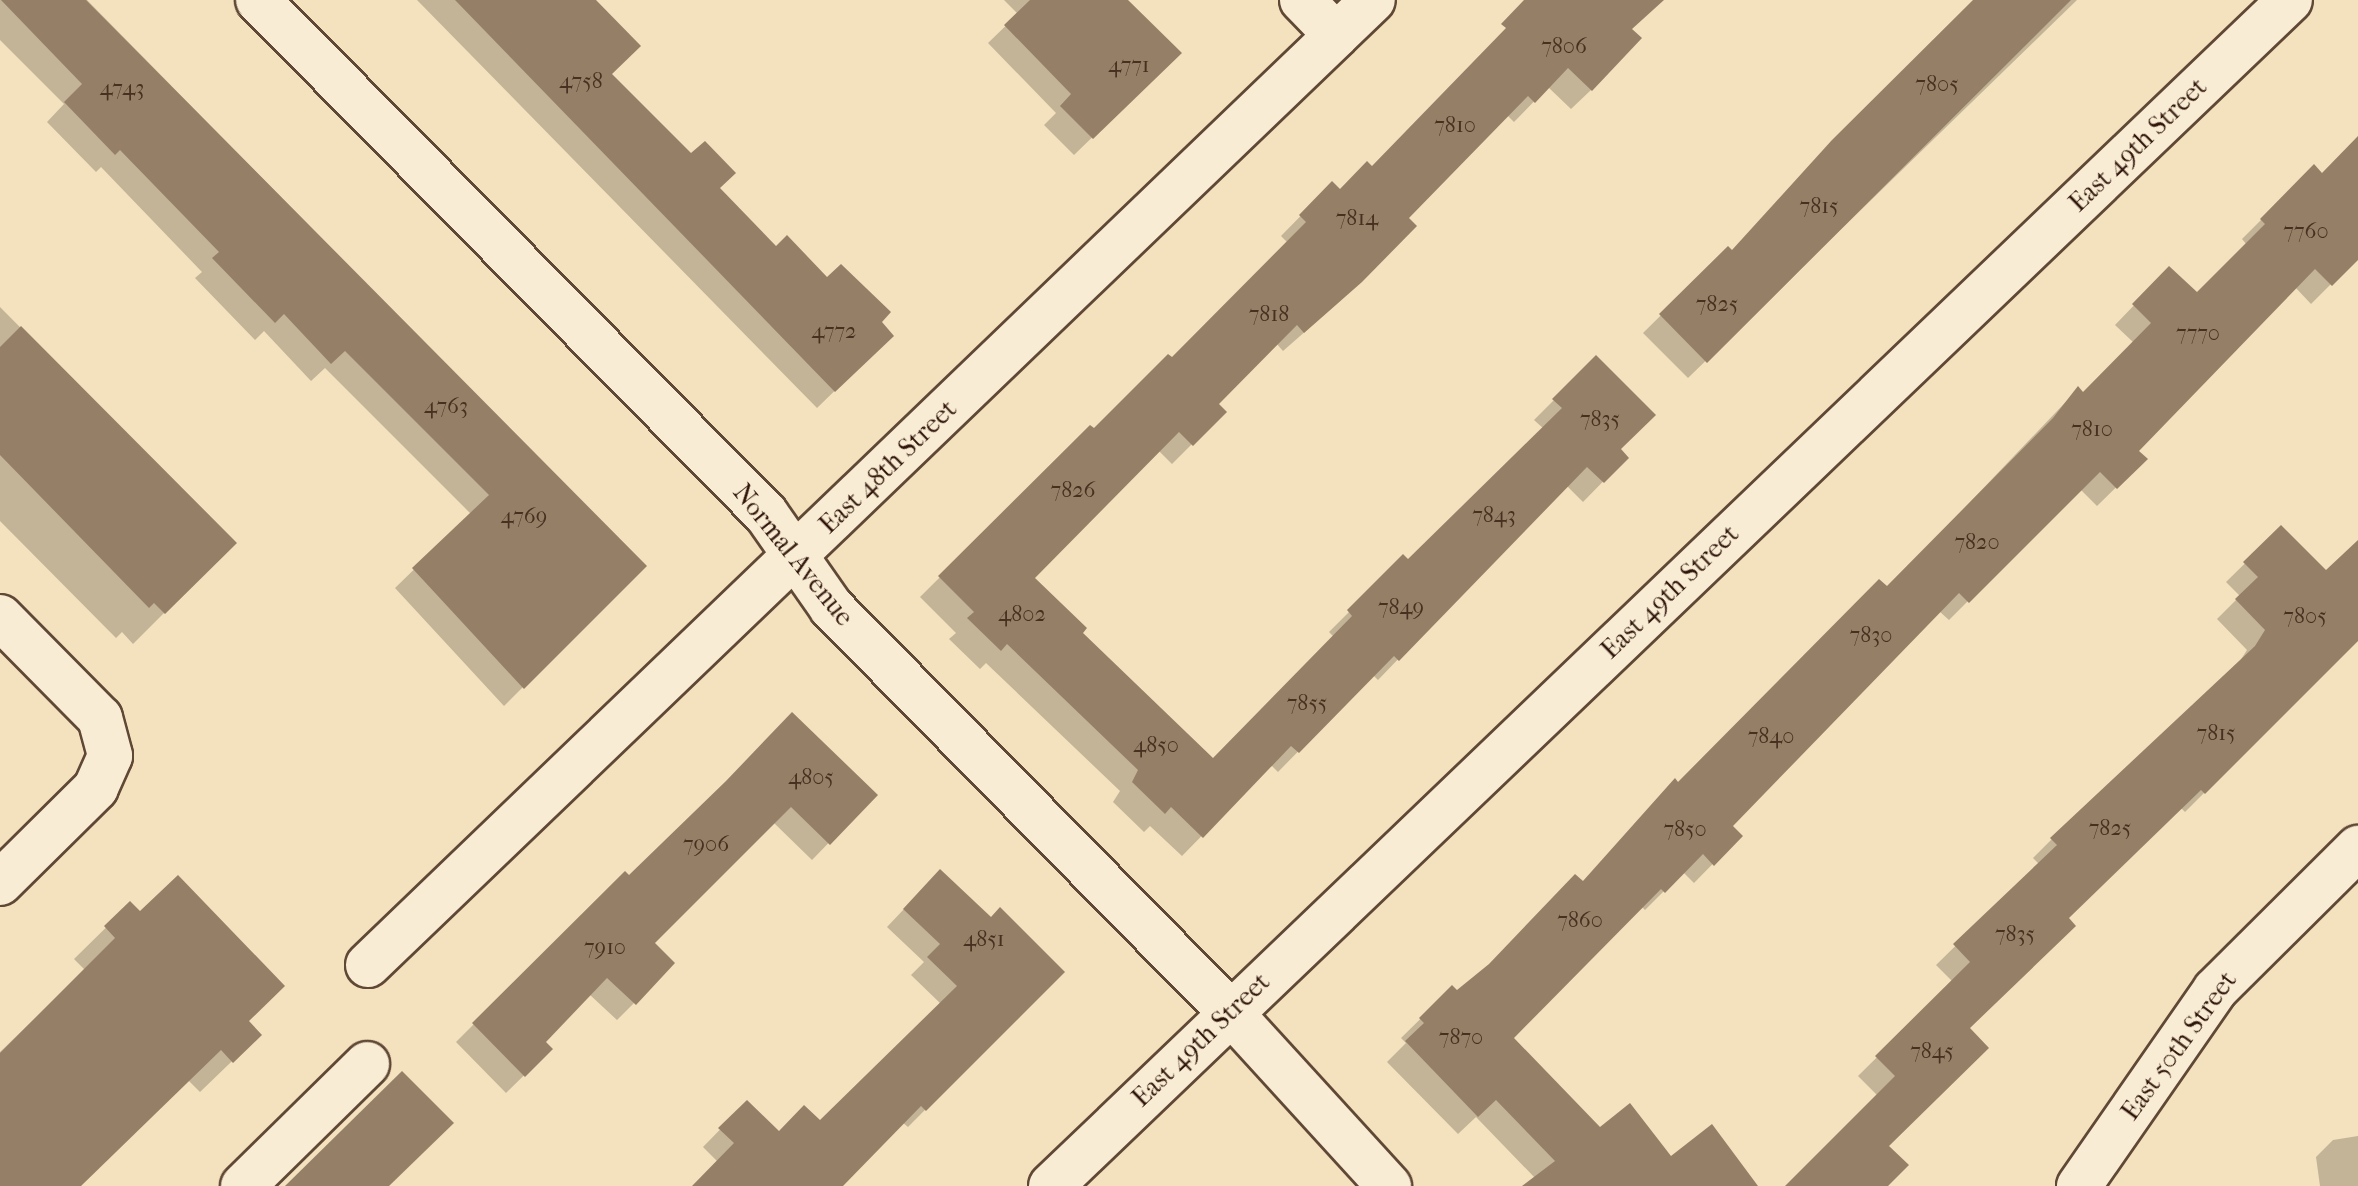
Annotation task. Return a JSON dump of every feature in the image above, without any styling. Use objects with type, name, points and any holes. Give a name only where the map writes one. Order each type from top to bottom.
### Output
[{"type":"street","name":"Normal Avenue","points":[[258,0],[766,514],[831,607],[1230,1012],[1389,1186]]},
{"type":"street","points":[[1302,0],[1336,35]]},
{"type":"street","name":"East 48th Street","points":[[368,965],[1373,0]]},
{"type":"street","name":"East 49th Street","points":[[1051,1186],[2290,0]]},
{"type":"street","points":[[0,617],[100,718],[110,756],[96,788],[0,883]]},
{"type":"street","name":"East 50th Street","points":[[2079,1186],[2215,990],[2358,848]]},
{"type":"street","points":[[243,1186],[367,1064]]},
{"type":"building","points":[[1,0],[86,0],[647,566],[524,689],[412,568],[489,495],[345,351],[331,364],[284,314],[275,323],[212,258],[219,252],[120,150],[115,155],[64,102],[82,84]]},
{"type":"building","points":[[455,0],[596,0],[641,46],[612,74],[691,153],[705,141],[736,173],[720,188],[776,246],[787,235],[827,277],[841,264],[891,312],[882,322],[894,336],[835,392]]},
{"type":"building","points":[[1030,0],[1128,0],[1182,53],[1093,139],[1060,106],[1071,94],[1004,25]]},
{"type":"building","points":[[1524,0],[1664,0],[1632,29],[1642,38],[1592,91],[1568,68],[1535,103],[1528,96],[1409,218],[1417,226],[1362,282],[1304,333],[1297,325],[1219,404],[1227,412],[1193,446],[1179,432],[1035,578],[1087,628],[1083,633],[1213,758],[1352,616],[1347,610],[1403,554],[1408,559],[1562,408],[1552,399],[1596,355],[1656,415],[1621,449],[1629,458],[1604,483],[1587,467],[1399,661],[1394,656],[1299,753],[1291,746],[1203,838],[1171,807],[1165,814],[1132,782],[1138,770],[1007,644],[1001,651],[967,618],[974,612],[938,576],[1090,425],[1094,428],[1168,354],[1172,357],[1306,222],[1299,215],[1332,181],[1340,189],[1367,161],[1372,166],[1506,28],[1501,24]]},
{"type":"building","points":[[1973,0],[2071,0],[1707,363],[1659,314],[1728,246],[1732,250],[1832,140]]},
{"type":"building","points":[[2358,136],[2358,260],[2332,286],[2315,269],[2139,451],[2148,459],[2117,489],[2100,472],[1969,603],[1959,593],[1733,826],[1743,836],[1714,866],[1703,854],[1665,893],[1661,889],[1514,1038],[1600,1127],[1630,1103],[1671,1156],[1712,1124],[1758,1186],[1522,1186],[1555,1161],[1496,1100],[1478,1117],[1405,1041],[1424,1023],[1419,1018],[1452,985],[1457,990],[1489,964],[1575,874],[1583,881],[1675,778],[1678,782],[1879,579],[1887,586],[2053,418],[2078,386],[2083,392],[2151,323],[2132,304],[2169,266],[2197,292],[2265,224],[2260,219],[2314,164],[2322,173]]},
{"type":"building","points":[[21,326],[237,543],[165,614],[154,603],[149,608],[0,455],[0,347]]},
{"type":"building","points":[[2281,525],[2326,570],[2358,540],[2358,641],[2205,794],[2201,790],[2069,918],[2076,926],[1970,1028],[1989,1048],[1889,1146],[1909,1165],[1888,1186],[1785,1186],[1895,1076],[1875,1056],[1970,962],[1953,944],[2057,845],[2050,838],[2255,646],[2265,630],[2235,599],[2258,577],[2243,562]]},
{"type":"building","points":[[792,712],[878,795],[830,845],[791,807],[655,943],[675,963],[636,1005],[607,978],[546,1042],[553,1049],[525,1077],[472,1023],[625,871],[629,875],[726,781]]},
{"type":"building","points":[[940,869],[991,917],[1000,907],[1065,972],[926,1111],[921,1106],[843,1186],[692,1186],[734,1143],[718,1128],[747,1100],[779,1131],[804,1105],[820,1120],[957,986],[927,957],[940,944],[903,909]]},
{"type":"building","points":[[178,875],[285,986],[249,1021],[262,1035],[233,1063],[221,1050],[81,1186],[0,1186],[0,1053],[115,938],[104,926],[130,901],[140,911]]},
{"type":"building","points":[[402,1071],[454,1123],[389,1186],[285,1186]]}]
